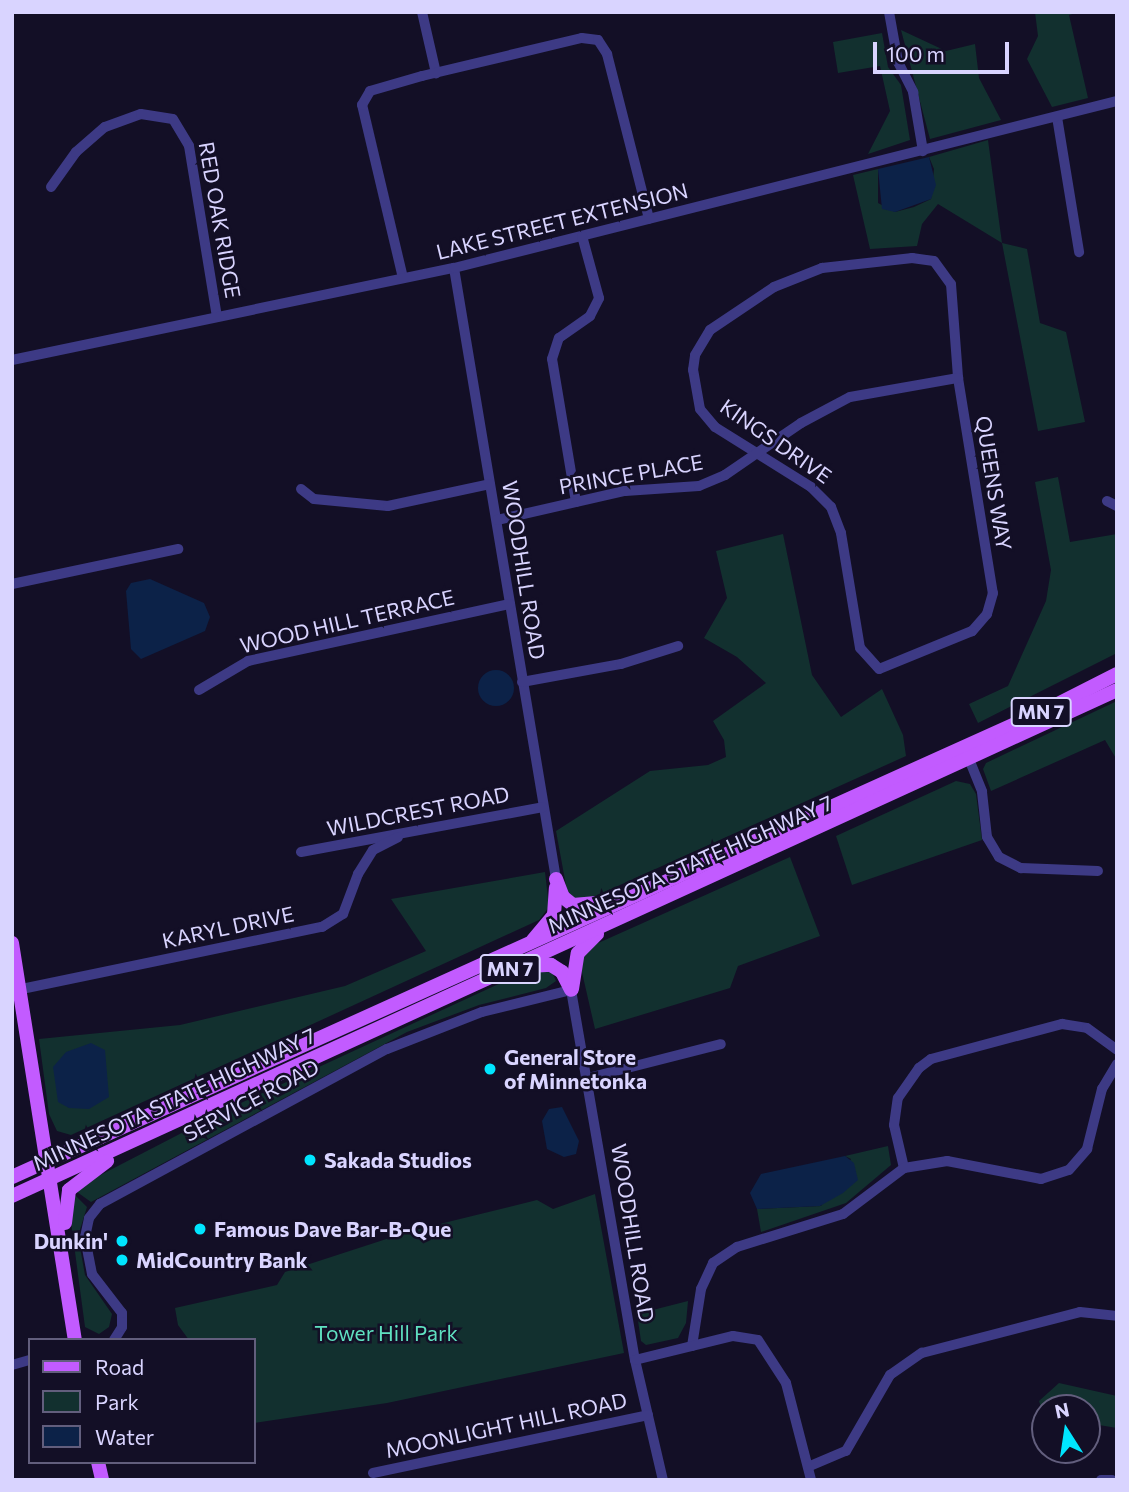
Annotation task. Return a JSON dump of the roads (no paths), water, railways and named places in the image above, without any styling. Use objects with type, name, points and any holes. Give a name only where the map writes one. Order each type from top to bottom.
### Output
[{"type":"main road","name":"MINNESOTA STATE HIGHWAY 7","points":[[12,1196],[494,976],[617,912],[1117,674]]},
{"type":"main road","name":"MINNESOTA STATE HIGHWAY 7","points":[[12,1177],[529,944],[617,912],[969,759],[1117,690]]},
{"type":"main road","points":[[556,879],[563,897],[573,905],[617,912]]},
{"type":"main road","points":[[529,944],[554,915],[556,879]]},
{"type":"main road","points":[[571,990],[578,953],[617,912]]},
{"type":"main road","points":[[12,943],[16,990],[48,1161],[75,1338]]},
{"type":"main road","points":[[494,976],[543,962],[562,972],[571,990]]},
{"type":"main road","points":[[63,1253],[69,1190],[151,1133]]},
{"type":"street","points":[[422,12],[436,73]]},
{"type":"street","points":[[888,12],[895,52],[913,92],[923,151]]},
{"type":"street","points":[[404,278],[362,105],[370,91],[436,73],[582,38],[598,40],[607,54],[649,219]]},
{"type":"street","name":"LAKE STREET EXTENSION","points":[[12,360],[454,268],[1117,101]]},
{"type":"street","name":"RED OAK RIDGE","points":[[51,187],[76,152],[105,127],[141,114],[173,119],[189,146],[217,317]]},
{"type":"street","points":[[1057,117],[1079,252]]},
{"type":"street","points":[[576,502],[552,359],[559,338],[590,316],[599,298],[582,236]]},
{"type":"street","name":"QUEENS WAY","points":[[879,669],[966,635],[990,607],[992,585],[958,378],[951,284],[934,261],[912,258]]},
{"type":"street","name":"KINGS DRIVE","points":[[879,669],[860,649],[841,533],[831,507],[811,487],[715,427],[700,409],[694,362],[710,330],[752,300],[797,276],[847,262],[912,258]]},
{"type":"street","name":"WOODHILL ROAD","points":[[454,268],[556,879]]},
{"type":"street","name":"PRINCE PLACE","points":[[498,520],[635,490],[699,486],[725,475],[756,453],[850,397],[958,378]]},
{"type":"street","points":[[301,489],[314,499],[388,506],[490,484]]},
{"type":"street","points":[[12,584],[178,549]]},
{"type":"street","name":"WOOD HILL TERRACE","points":[[199,690],[248,661],[510,604]]},
{"type":"street","points":[[522,682],[621,664],[678,646]]},
{"type":"street","points":[[969,759],[982,792],[987,837],[999,857],[1021,868],[1098,871]]},
{"type":"street","name":"WILDCREST ROAD","points":[[301,852],[398,837],[543,807]]},
{"type":"street","name":"KARYL DRIVE","points":[[16,990],[322,927],[343,914],[358,874],[373,850],[398,837]]},
{"type":"street","name":"WOODHILL ROAD","points":[[571,990],[635,1360],[663,1480]]},
{"type":"street","name":"SERVICE ROAD","points":[[115,1338],[122,1327],[122,1313],[96,1282],[85,1237],[89,1218],[100,1205],[387,1049],[482,1012],[571,990]]},
{"type":"street","points":[[904,1168],[894,1125],[898,1098],[919,1068],[931,1059],[1062,1024],[1087,1028],[1117,1050]]},
{"type":"street","points":[[588,1078],[721,1045]]},
{"type":"street","points":[[692,1346],[705,1275],[724,1253],[843,1214],[904,1168],[947,1161],[1041,1179],[1069,1170],[1087,1149],[1102,1089],[1117,1064]]},
{"type":"street","points":[[810,1466],[846,1451],[890,1375],[922,1353],[1080,1312],[1117,1316]]},
{"type":"street","points":[[635,1360],[742,1334],[758,1340],[786,1383],[810,1466],[811,1480]]},
{"type":"street","name":"MOONLIGHT HILL ROAD","points":[[373,1472],[648,1415]]},
{"type":"street","points":[[1101,1480],[1112,1480]]},
{"type":"water","points":[[929,157],[936,185],[931,199],[895,212],[882,209],[878,169]]},
{"type":"water","points":[[150,579],[204,603],[210,617],[205,631],[141,659],[131,649],[126,591],[131,583]]},
{"type":"water","points":[[496,670],[509,675],[514,688],[509,701],[496,706],[483,701],[478,688],[483,675]]},
{"type":"water","points":[[91,1043],[105,1050],[109,1097],[89,1109],[69,1108],[58,1102],[53,1067],[66,1052]]},
{"type":"water","points":[[562,1107],[579,1141],[576,1154],[564,1157],[547,1149],[542,1121],[549,1109]]},
{"type":"water","points":[[845,1156],[854,1163],[858,1180],[843,1193],[820,1206],[757,1209],[750,1193],[761,1174]]},
{"type":"place","name":"General Store of Minnetonka","points":[[490,1069]]},
{"type":"place","name":"Sakada Studios","points":[[310,1160]]},
{"type":"place","name":"Famous Dave Bar-B-Que","points":[[200,1229]]},
{"type":"place","name":"Dunkin'","points":[[122,1241]]},
{"type":"place","name":"MidCountry Bank","points":[[122,1260]]},
{"type":"park label","name":"Tower Hill Park","points":[[386,1333]]}]
